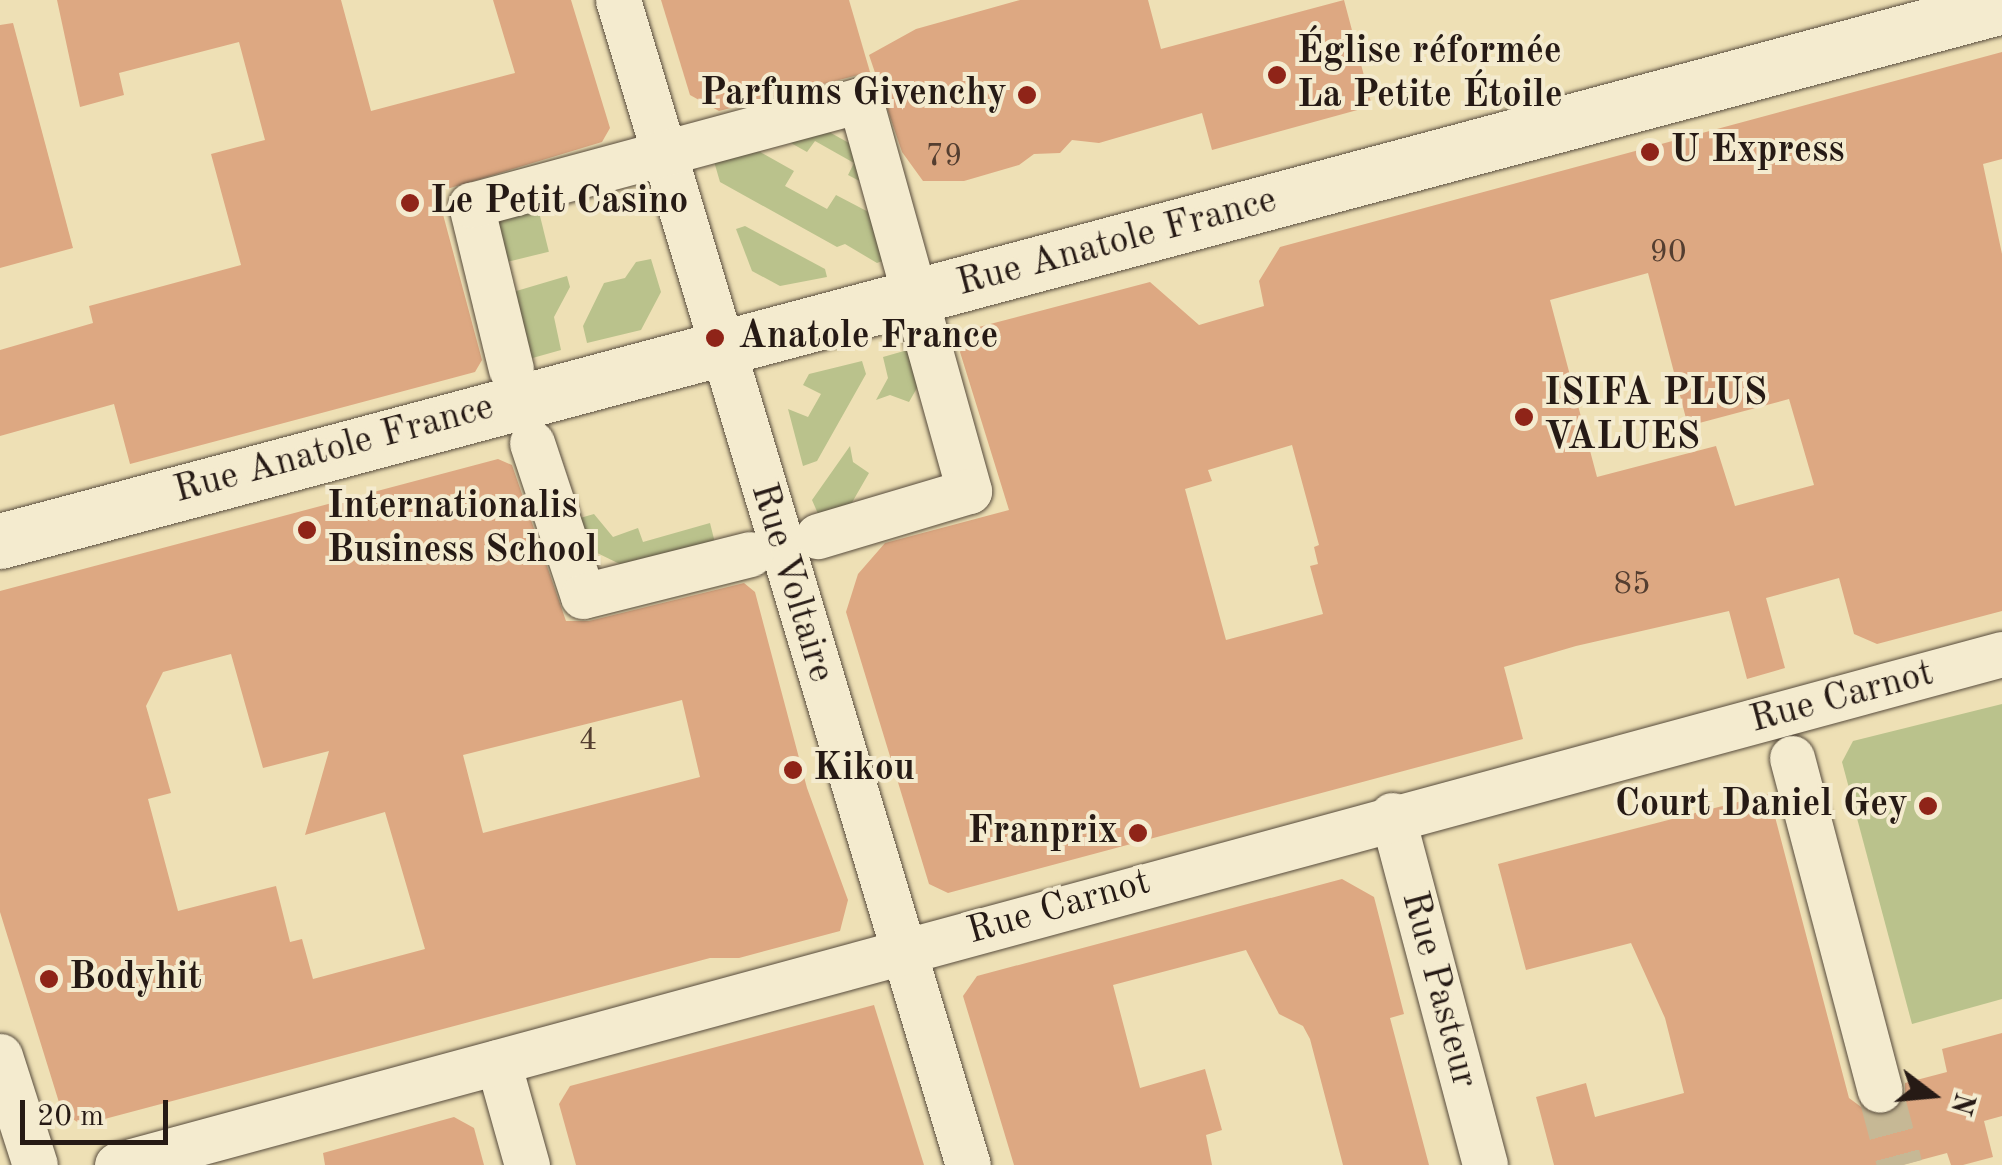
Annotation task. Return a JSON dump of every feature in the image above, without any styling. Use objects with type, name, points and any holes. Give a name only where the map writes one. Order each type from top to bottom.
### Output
[{"type":"main road","name":"Rue Anatole France","points":[[0,541],[2002,6]]},
{"type":"street","name":"Rue Voltaire","points":[[618,0],[968,1165]]},
{"type":"street","points":[[511,369],[471,205],[860,100],[969,491],[818,536]]},
{"type":"street","points":[[532,443],[583,596],[750,554]]},
{"type":"street","name":"Rue Carnot","points":[[118,1165],[1392,815],[1786,737],[2002,654]]},
{"type":"street","points":[[1786,737],[1880,1090]]},
{"type":"street","name":"Rue Pasteur","points":[[1392,815],[1485,1165]]},
{"type":"street","points":[[0,1056],[34,1165]]},
{"type":"street","points":[[498,1062],[527,1165]]},
{"type":"green space","points":[[822,128],[858,148],[871,187],[848,175],[854,163],[815,141],[807,152],[782,138]]},
{"type":"green space","points":[[753,148],[794,171],[785,186],[827,209],[836,195],[880,218],[890,258],[877,263],[845,244],[837,247],[720,182],[713,158]]},
{"type":"green space","points":[[538,208],[549,252],[501,264],[490,220]]},
{"type":"green space","points":[[745,226],[825,269],[827,277],[780,286],[752,271],[736,229]]},
{"type":"green space","points":[[651,259],[661,292],[641,330],[587,343],[583,326],[604,283],[625,278],[636,262]]},
{"type":"green space","points":[[567,276],[570,287],[554,317],[561,350],[529,359],[513,292]]},
{"type":"green space","points":[[918,347],[925,374],[909,402],[890,395],[876,400],[888,378],[883,357]]},
{"type":"green space","points":[[862,361],[866,374],[817,461],[803,466],[788,409],[808,417],[821,394],[803,385],[809,374]]},
{"type":"green space","points":[[850,446],[853,462],[869,473],[850,506],[819,516],[812,500]]},
{"type":"green space","points":[[594,514],[613,537],[638,528],[643,542],[710,523],[716,547],[634,571],[585,547],[573,520]]},
{"type":"green space","points":[[2002,704],[2002,999],[1912,1024],[1842,762],[1853,741]]},
{"type":"building","points":[[57,0],[341,0],[371,111],[515,73],[493,0],[571,0],[610,128],[602,142],[437,192],[482,360],[475,372],[130,464],[114,404],[0,436],[0,350],[93,323],[89,306],[241,265],[211,154],[265,140],[239,42],[119,73],[124,95],[80,107]]},
{"type":"building","points":[[661,0],[849,0],[870,72],[719,111],[690,95]]},
{"type":"building","name":"Parfums Givenchy","points":[[1020,0],[1148,0],[1161,49],[1344,0],[1372,106],[1212,150],[1202,113],[1099,143],[1072,140],[1060,153],[1034,154],[1019,165],[964,181],[923,181],[902,152],[869,55],[916,29]]},
{"type":"building","points":[[13,23],[73,248],[0,268],[0,25]]},
{"type":"building","points":[[2002,52],[2002,159],[1983,164],[2002,254],[2002,611],[1877,644],[1854,634],[1839,578],[1766,598],[1785,668],[1747,679],[1729,611],[1576,646],[1504,667],[1523,739],[948,893],[929,884],[846,612],[858,574],[885,543],[1009,510],[960,352],[971,329],[1150,282],[1199,325],[1264,306],[1259,281],[1280,247]],"holes":[[[1648,273],[1688,426],[1789,399],[1814,485],[1735,506],[1716,446],[1597,477],[1550,300]],[[1292,445],[1319,545],[1314,547],[1318,564],[1310,566],[1323,614],[1226,640],[1185,489],[1212,481],[1208,470]]]},
{"type":"building","points":[[498,459],[512,465],[566,621],[589,621],[744,583],[755,592],[807,788],[848,900],[840,931],[739,958],[710,958],[82,1125],[62,1112],[0,912],[0,591]],"holes":[[[231,654],[263,768],[329,751],[305,835],[385,812],[425,949],[313,979],[302,939],[290,942],[276,886],[178,911],[148,799],[171,793],[146,706],[163,672]],[[682,700],[700,777],[483,833],[463,755]]]},
{"type":"building","points":[[1769,794],[1849,1098],[1872,1115],[1888,1115],[1905,1098],[1905,1083],[1947,1072],[1942,1049],[2002,1033],[2002,1116],[1984,1121],[1993,1157],[1963,1165],[1951,1165],[1947,1153],[1902,1165],[1554,1165],[1536,1097],[1586,1083],[1595,1117],[1684,1093],[1665,1018],[1631,943],[1526,970],[1498,864]]},
{"type":"building","points":[[1342,879],[1374,897],[1404,1014],[1390,1018],[1429,1165],[1343,1165],[1310,1039],[1303,1026],[1279,1014],[1246,950],[1113,985],[1140,1088],[1205,1069],[1222,1130],[1206,1135],[1212,1165],[1014,1165],[963,996],[977,976]]},
{"type":"building","points":[[874,1005],[924,1165],[576,1165],[559,1104],[570,1086]]},
{"type":"building","points":[[454,1117],[474,1128],[484,1165],[325,1165],[323,1153]]},
{"type":"tunnel","points":[[1880,1090],[1900,1165]]},
{"type":"place","name":"Église réformée La Petite Étoile","points":[[1277,75]]},
{"type":"place","name":"Parfums Givenchy","points":[[1027,95]]},
{"type":"place","name":"U Express","points":[[1650,152]]},
{"type":"place","name":"Le Petit Casino","points":[[410,203]]},
{"type":"place","name":"Anatole France","points":[[715,338]]},
{"type":"place","name":"ISIFA PLUS VALUES","points":[[1524,417]]},
{"type":"place","name":"Internationalis Business School","points":[[307,530]]},
{"type":"place","name":"Kikou","points":[[793,770]]},
{"type":"place","name":"Court Daniel Gey","points":[[1928,806]]},
{"type":"place","name":"Franprix","points":[[1138,833]]},
{"type":"place","name":"Bodyhit","points":[[49,979]]}]
